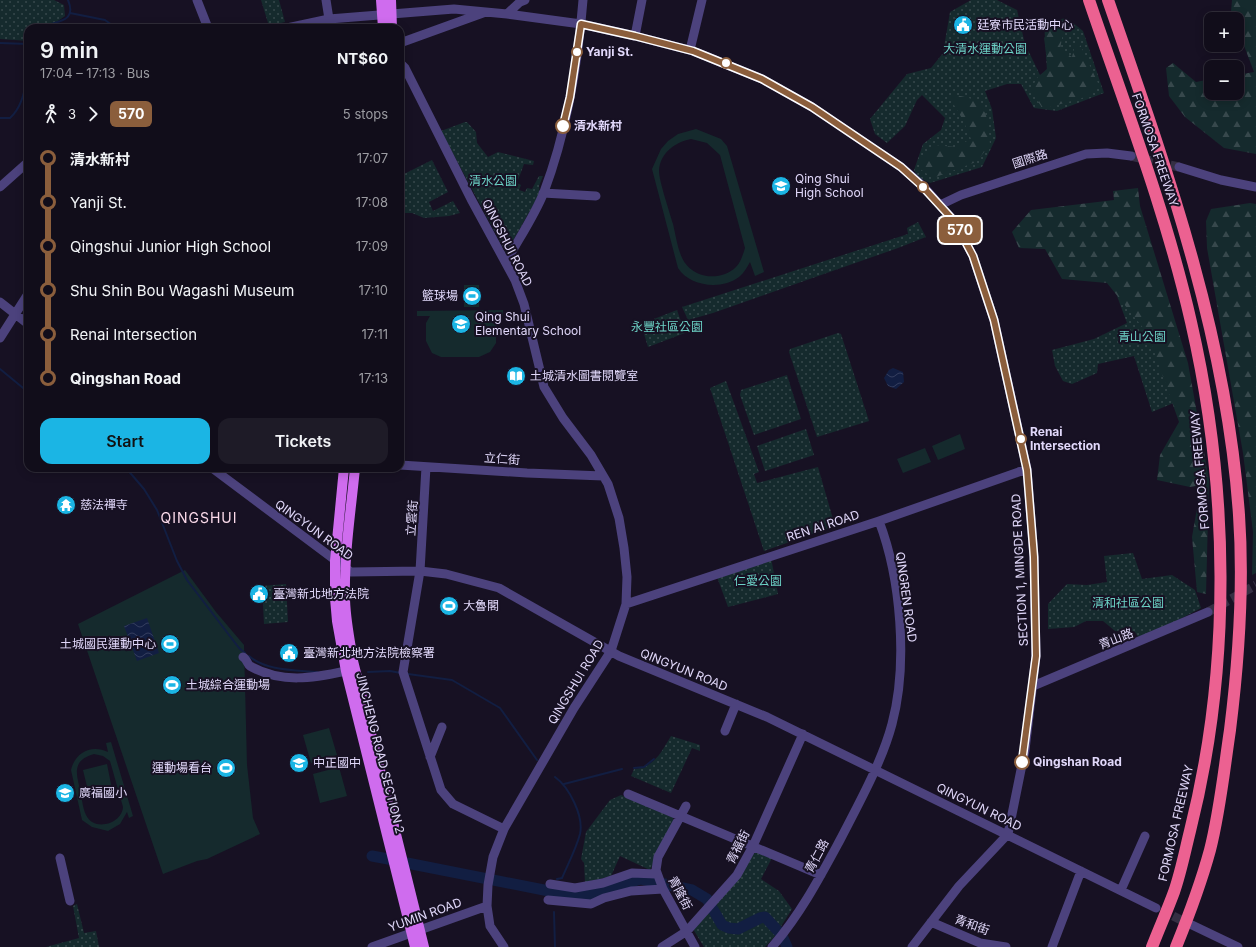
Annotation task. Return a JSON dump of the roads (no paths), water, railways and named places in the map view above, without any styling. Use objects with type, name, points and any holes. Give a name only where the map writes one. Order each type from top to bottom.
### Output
[{"type":"highway","name":"FORMOSA FREEWAY","points":[[1089,0],[1161,214],[1191,319],[1210,418],[1219,516],[1220,604],[1216,665],[1201,786],[1174,890],[1152,947]]},
{"type":"highway","name":"FORMOSA FREEWAY","points":[[1108,0],[1177,207],[1208,316],[1222,384],[1233,451],[1239,516],[1241,633],[1222,787],[1208,856],[1197,894],[1176,947]]},
{"type":"main road","points":[[381,0],[391,24]]},
{"type":"main road","points":[[384,24],[391,0]]},
{"type":"main road","name":"JINCHENG ROAD SECTION 2","points":[[344,472],[335,561],[335,598],[346,671],[416,931],[424,947]]},
{"type":"main road","name":"JINCHENG ROAD SECTION 2","points":[[355,472],[344,597],[353,661],[416,931],[416,947]]},
{"type":"street","points":[[197,0],[206,24]]},
{"type":"street","points":[[326,0],[328,19]]},
{"type":"street","points":[[507,14],[520,2],[525,0]]},
{"type":"street","points":[[506,262],[543,193],[570,97],[581,24],[583,0]]},
{"type":"street","points":[[635,36],[642,0]]},
{"type":"street","points":[[690,50],[702,0]]},
{"type":"street","name":"SECTION 1, MINGDE ROAD","points":[[305,24],[328,19],[387,14],[454,4],[487,12],[581,24],[690,50],[714,58],[755,76],[812,107],[901,167],[940,205],[955,222],[973,256],[994,320],[1027,470],[1034,557],[1036,656],[1021,772],[1008,834]]},
{"type":"street","points":[[404,42],[487,12]]},
{"type":"street","name":"QINGSHUI ROAD","points":[[404,67],[471,199],[506,262],[524,304],[544,387],[603,476],[612,495],[622,534],[627,578],[626,604],[610,651],[574,708],[504,829],[493,858],[487,888],[487,906]]},
{"type":"street","name":"國際路","points":[[940,205],[961,195],[1086,154],[1107,153],[1131,156]]},
{"type":"street","points":[[0,187],[24,166]]},
{"type":"street","points":[[1179,167],[1221,180],[1256,187]]},
{"type":"street","points":[[543,193],[596,196]]},
{"type":"street","points":[[0,338],[24,301]]},
{"type":"street","points":[[0,302],[24,321]]},
{"type":"street","name":"立仁街","points":[[404,464],[426,467],[603,476]]},
{"type":"street","name":"立雲街","points":[[426,467],[420,571],[403,672],[441,790],[453,804],[504,829]]},
{"type":"street","name":"REN AI ROAD","points":[[626,604],[879,521],[1027,470]]},
{"type":"street","name":"QINGYUN ROAD","points":[[217,472],[351,572],[420,571],[446,574],[498,588],[610,651],[667,677],[736,704],[803,734],[1156,908]]},
{"type":"street","name":"QINGREN ROAD","points":[[874,769],[890,732],[897,705],[900,683],[901,639],[892,571],[888,550],[879,521]]},
{"type":"street","name":"青山路","points":[[1033,686],[1208,612]]},
{"type":"street","points":[[243,657],[248,665],[272,675],[282,677],[298,679],[346,671]]},
{"type":"street","points":[[725,731],[736,704]]},
{"type":"street","points":[[430,757],[442,727]]},
{"type":"street","name":"青福街","points":[[662,947],[687,931],[737,875],[753,846],[803,734]]},
{"type":"street","name":"青仁路","points":[[772,947],[801,908],[821,875],[874,769]]},
{"type":"street","points":[[628,794],[821,875]]},
{"type":"street","name":"青隆街","points":[[686,806],[658,857],[656,874],[695,947]]},
{"type":"street","points":[[912,947],[959,886],[1008,834]]},
{"type":"street","points":[[1121,890],[1145,836]]},
{"type":"street","points":[[60,858],[70,901]]},
{"type":"street","points":[[1052,947],[1081,871]]},
{"type":"street","points":[[550,884],[575,888],[603,882],[632,873],[656,874]]},
{"type":"street","points":[[548,900],[591,904],[604,898],[631,891],[663,889]]},
{"type":"street","points":[[487,906],[490,926],[504,947]]},
{"type":"street","name":"YUMIN ROAD","points":[[372,947],[487,906]]},
{"type":"street","name":"青和街","points":[[931,922],[980,943],[1006,947]]},
{"type":"street","points":[[1192,925],[1238,947]]},
{"type":"water","points":[[893,368],[903,372],[904,382],[896,389],[888,386],[884,378],[889,370]]},
{"type":"water","points":[[147,618],[159,653],[137,661],[124,626]]},
{"type":"waterway","points":[[49,24],[63,20],[67,17],[70,13],[68,0]]},
{"type":"waterway","points":[[70,13],[105,20],[110,24]]},
{"type":"waterway","points":[[0,43],[24,44]]},
{"type":"waterway","points":[[0,118],[10,118],[14,114],[22,99],[24,91]]},
{"type":"waterway","points":[[0,369],[24,389]]},
{"type":"waterway","points":[[129,472],[144,489],[157,510],[177,561],[187,580],[239,648],[245,653]]},
{"type":"waterway","points":[[249,656],[264,665],[272,667],[317,672]]},
{"type":"waterway","points":[[368,672],[390,671],[401,673]]},
{"type":"waterway","points":[[408,674],[452,680],[500,708],[537,760]]},
{"type":"waterway","points":[[634,768],[644,767],[654,759]]},
{"type":"waterway","points":[[564,784],[622,769]]},
{"type":"waterway","points":[[555,777],[565,788],[574,802],[578,811],[581,827],[576,845],[562,878],[557,879]]},
{"type":"waterway","points":[[372,856],[399,861]]},
{"type":"waterway","points":[[407,863],[554,892],[583,896],[641,879],[692,890],[707,899],[722,925],[729,928],[738,929],[765,917],[778,931]]},
{"type":"waterway","points":[[554,912],[555,947]]},
{"type":"waterway","points":[[783,938],[787,947]]},
{"type":"tunnel","points":[[1131,156],[1179,167]]},
{"type":"tunnel","points":[[1208,612],[1256,585]]},
{"type":"tunnel","points":[[1161,910],[1191,925]]},
{"type":"place","name":"廷寮市民活動中心","points":[[963,25]]},
{"type":"place","name":"Yanji St.","points":[[577,52]]},
{"type":"place","name":"清水新村","points":[[563,126]]},
{"type":"place","name":"Qing Shui High School","points":[[781,186]]},
{"type":"place","name":"籃球場","points":[[472,296]]},
{"type":"place","name":"Qing Shui Elementary School","points":[[461,324]]},
{"type":"place","name":"土城清水圖書閱覽室","points":[[516,376]]},
{"type":"place","name":"Renai Intersection","points":[[1021,439]]},
{"type":"place","name":"慈法禪寺","points":[[66,505]]},
{"type":"place","name":"臺灣新北地方法院","points":[[259,594]]},
{"type":"place","name":"大魯閣","points":[[449,606]]},
{"type":"place","name":"土城國民運動中心","points":[[170,644]]},
{"type":"place","name":"臺灣新北地方法院檢察署","points":[[289,653]]},
{"type":"place","name":"土城綜合運動場","points":[[172,685]]},
{"type":"place","name":"Qingshan Road","points":[[1022,762]]},
{"type":"place","name":"中正國中","points":[[299,763]]},
{"type":"place","name":"運動場看台","points":[[226,768]]},
{"type":"place","name":"廣福國小","points":[[65,793]]},
{"type":"district","name":"QINGSHUI","points":[[199,518]]},
{"type":"park label","name":"大清水運動公園","points":[[985,49]]},
{"type":"park label","name":"清水公園","points":[[493,181]]},
{"type":"park label","name":"永豐社區公園","points":[[667,327]]},
{"type":"park label","name":"青山公園","points":[[1142,337]]},
{"type":"park label","name":"仁愛公園","points":[[758,581]]},
{"type":"park label","name":"清和社區公園","points":[[1128,603]]}]
